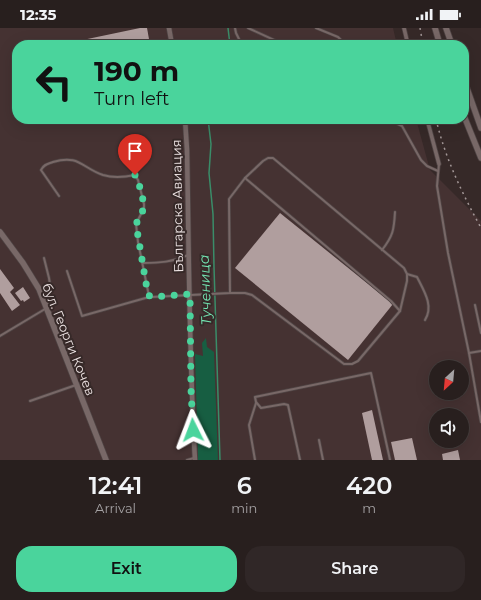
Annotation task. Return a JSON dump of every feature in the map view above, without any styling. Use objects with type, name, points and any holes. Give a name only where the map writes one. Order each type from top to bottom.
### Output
[{"type":"main road","points":[[435,28],[439,40]]},
{"type":"main road","points":[[446,28],[450,40]]},
{"type":"main road","points":[[469,94],[481,128]]},
{"type":"main road","points":[[467,124],[481,158]]},
{"type":"main road","name":"бул. Георги Кочев","points":[[0,232],[23,263],[35,283],[106,460]]},
{"type":"street","points":[[168,28],[171,40]]},
{"type":"street","points":[[404,28],[407,40]]},
{"type":"street","name":"Българска Авиация","points":[[186,124],[191,389],[195,459]]},
{"type":"street","points":[[428,124],[439,164]]},
{"type":"lane","points":[[235,28],[240,40]]},
{"type":"lane","points":[[248,28],[274,40]]},
{"type":"lane","points":[[316,28],[338,37],[341,40]]},
{"type":"lane","points":[[398,124],[402,126],[421,160],[427,166],[438,171]]},
{"type":"lane","points":[[67,271],[82,316],[150,297],[190,294],[245,293],[252,295],[344,364],[348,365],[358,361],[400,311],[407,281],[407,274],[404,268],[273,158],[268,158],[245,178],[229,199],[230,293]]},
{"type":"lane","points":[[59,196],[41,170],[45,165],[63,159],[72,160],[106,176],[122,177],[135,175],[137,177],[144,208],[136,224],[148,295],[150,297]]},
{"type":"lane","points":[[439,164],[437,186],[448,253],[469,353],[481,422]]},
{"type":"lane","points":[[245,178],[391,301],[400,311]]},
{"type":"lane","points":[[382,250],[394,230],[395,212]]},
{"type":"lane","points":[[143,263],[160,263],[176,260],[189,255]]},
{"type":"lane","points":[[0,336],[46,308],[51,291],[44,258]]},
{"type":"lane","points":[[407,274],[417,277],[428,301],[429,315],[425,320]]},
{"type":"lane","points":[[475,305],[481,333]]},
{"type":"lane","points":[[469,353],[481,351]]},
{"type":"lane","points":[[255,460],[249,425],[256,402],[255,397],[371,373],[390,460]]},
{"type":"lane","points":[[30,401],[76,384]]},
{"type":"lane","points":[[256,402],[262,408],[284,404],[288,405],[300,460]]},
{"type":"lane","points":[[319,440],[323,460]]},
{"type":"lane","points":[[187,460],[195,459]]},
{"type":"shaded area","points":[[0,28],[393,28],[396,40],[12,40],[12,124],[417,124],[430,170],[481,221],[481,460],[0,460]]},
{"type":"green space","points":[[206,338],[207,347],[214,352],[218,460],[198,460],[195,354],[203,356],[202,343]]},
{"type":"building","points":[[140,28],[147,28],[149,39],[144,40],[83,40]]},
{"type":"building","points":[[280,213],[393,304],[348,360],[235,268]]},
{"type":"building","points":[[0,269],[14,288],[10,292],[20,305],[12,311],[0,293]]},
{"type":"building","points":[[23,287],[30,298],[24,302],[23,300],[21,301],[15,293]]},
{"type":"building","points":[[372,410],[383,460],[372,460],[362,413]]},
{"type":"building","points":[[412,438],[417,460],[395,460],[391,442]]},
{"type":"building","points":[[458,450],[460,460],[443,460],[442,454]]},
{"type":"waterway","name":"Тученица","points":[[228,28],[229,40]]},
{"type":"waterway","name":"Тученица","points":[[209,124],[211,144],[209,173],[213,214],[220,460]]},
{"type":"railway","points":[[420,28],[422,40]]},
{"type":"railway","points":[[437,124],[444,148],[455,175],[481,228]]},
{"type":"route","points":[[135,175],[138,180],[144,204],[142,213],[136,224],[148,295],[152,297],[190,294],[193,430]]}]
